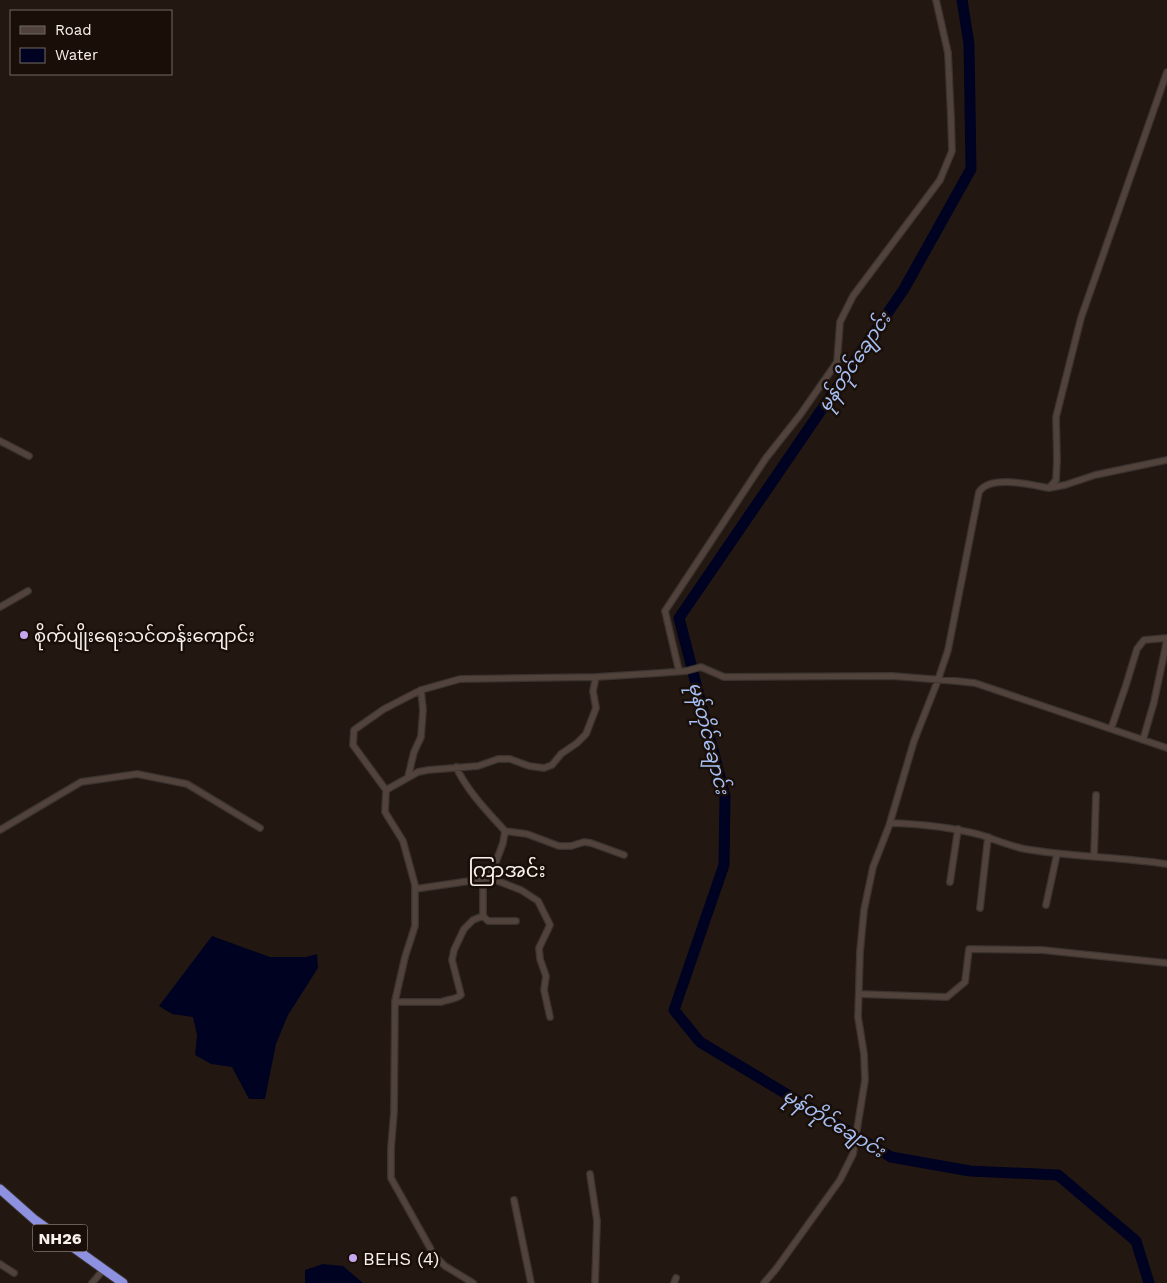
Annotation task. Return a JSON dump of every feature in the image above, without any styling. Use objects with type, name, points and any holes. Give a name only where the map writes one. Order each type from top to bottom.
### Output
[{"type":"highway","name":"NH26","points":[[0,1189],[35,1220],[123,1283]]},
{"type":"street","points":[[683,671],[665,611],[766,458],[800,415],[837,362],[840,322],[853,296],[940,180],[952,151],[948,53],[936,0]]},
{"type":"street","points":[[1049,488],[1056,480],[1056,416],[1081,318],[1167,72]]},
{"type":"street","points":[[0,440],[29,456]]},
{"type":"street","points":[[765,1283],[840,1180],[853,1154],[865,1080],[864,1054],[858,1017],[864,910],[873,867],[890,823],[914,741],[938,680],[950,641],[979,492],[982,487],[990,483],[1013,482],[1049,488],[1095,475],[1167,460]]},
{"type":"street","points":[[0,607],[28,591]]},
{"type":"street","points":[[1111,729],[1137,649],[1144,640],[1167,639],[1154,702],[1143,740]]},
{"type":"street","points":[[472,1283],[445,1266],[434,1255],[391,1178],[395,1002],[405,958],[415,926],[415,889],[403,840],[385,812],[386,790],[353,745],[354,730],[384,708],[421,690],[460,679],[596,676],[683,671],[701,667],[724,678],[892,676],[975,684],[1167,748]]},
{"type":"street","points":[[386,790],[408,777],[428,770],[478,766],[498,759],[510,759],[529,766],[544,768],[552,765],[561,754],[586,734],[596,708],[593,691],[596,676]]},
{"type":"street","points":[[408,777],[414,752],[421,737],[423,710],[421,690]]},
{"type":"street","points":[[456,767],[473,795],[505,831],[527,834],[560,846],[571,846],[584,842],[591,843],[624,855]]},
{"type":"street","points":[[0,830],[81,782],[137,774],[186,784],[260,828]]},
{"type":"street","points":[[1094,856],[1096,795]]},
{"type":"street","points":[[890,823],[934,825],[958,829],[1011,846],[1056,854],[1167,864]]},
{"type":"street","points":[[950,882],[958,829]]},
{"type":"street","points":[[490,878],[503,843],[505,831]]},
{"type":"street","points":[[980,908],[988,838]]},
{"type":"street","points":[[1046,905],[1056,854]]},
{"type":"street","points":[[415,889],[490,878],[521,890],[538,901],[550,925],[539,948],[540,959],[546,976],[544,990],[550,1017]]},
{"type":"street","points":[[483,880],[484,916],[488,920],[516,920]]},
{"type":"street","points":[[395,1002],[441,1002],[455,999],[461,995],[452,960],[454,950],[464,929],[473,920],[484,916]]},
{"type":"street","points":[[859,994],[947,997],[966,982],[969,949],[1042,950],[1167,963]]},
{"type":"street","points":[[590,1174],[597,1221],[595,1283]]},
{"type":"street","points":[[514,1200],[531,1283]]},
{"type":"street","points":[[0,1264],[14,1273]]},
{"type":"street","points":[[92,1283],[104,1269]]},
{"type":"water","points":[[212,936],[270,957],[306,957],[317,954],[318,968],[288,1015],[276,1044],[265,1099],[249,1099],[232,1067],[211,1064],[195,1055],[197,1035],[193,1017],[172,1014],[159,1006]]},
{"type":"water","points":[[323,1264],[343,1266],[363,1283],[305,1283],[305,1270]]},
{"type":"waterway","name":"မုန်တိုင်ချောင်း","points":[[962,0],[969,44],[971,169],[904,289],[679,618],[725,796],[724,865],[674,1010],[700,1042],[891,1157],[970,1171],[1058,1175],[1136,1241],[1149,1283]]},
{"type":"place","name":"စိုက်ပျိုးရေးသင်တန်းကျောင်း","points":[[24,635]]},
{"type":"place","name":"BEHS (4)","points":[[353,1258]]},
{"type":"district","name":"ကြာအင်း","points":[[507,870]]}]
